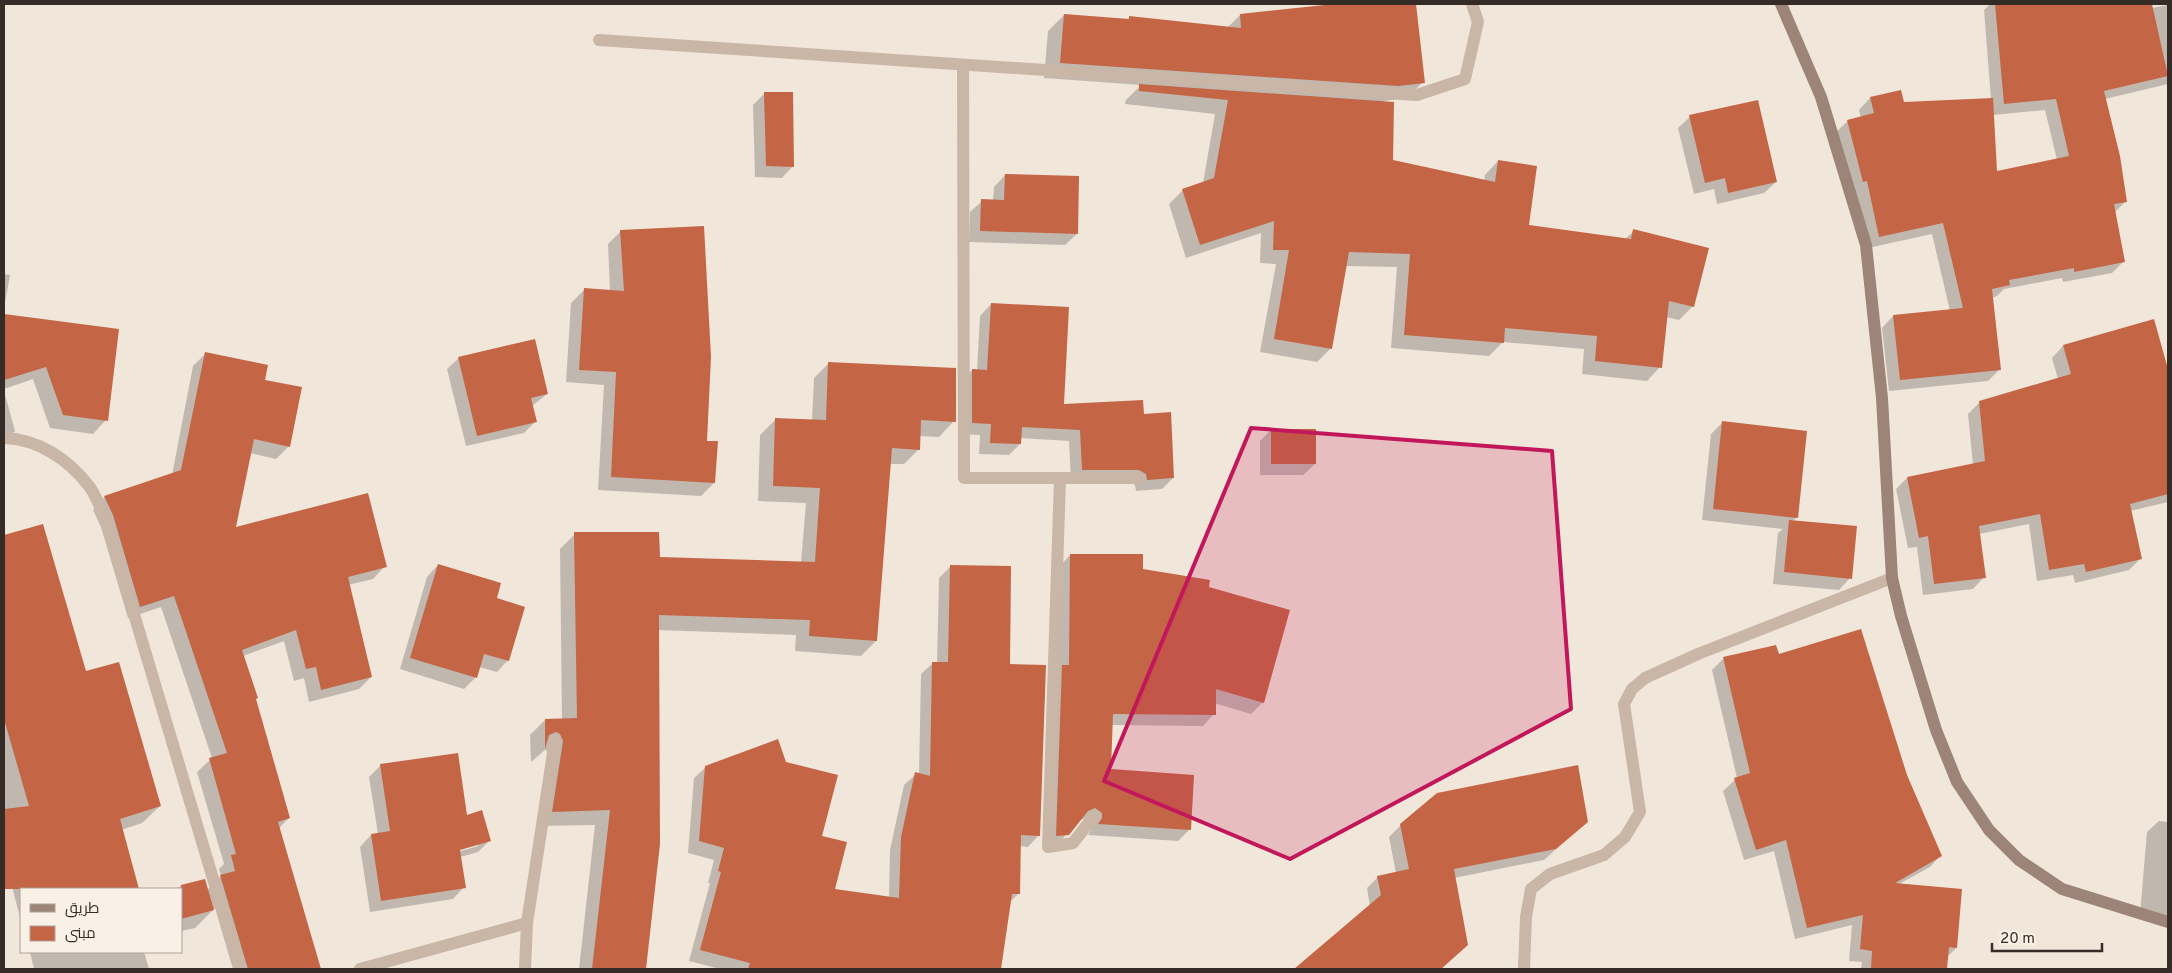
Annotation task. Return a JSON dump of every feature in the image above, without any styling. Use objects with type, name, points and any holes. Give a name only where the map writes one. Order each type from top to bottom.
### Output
[{"type":"street","points":[[599,40],[1417,95],[1465,79],[1478,22],[1472,4]]},
{"type":"street","points":[[1781,4],[1821,97],[1866,245],[1882,398],[1892,578],[1901,616],[1936,730],[1957,782],[1989,830],[2019,860],[2062,889],[2168,922]]},
{"type":"street","points":[[963,65],[964,478],[1140,478]]},
{"type":"street","points":[[4,438],[15,438],[42,447],[68,462],[90,487],[105,516],[240,969]]},
{"type":"street","points":[[1060,478],[1048,847],[1074,843],[1094,816]]},
{"type":"street","points":[[1524,969],[1526,917],[1531,889],[1550,874],[1604,855],[1625,837],[1640,812],[1624,704],[1632,689],[1645,678],[1698,654],[1892,578]]},
{"type":"street","points":[[525,969],[526,923],[555,740]]},
{"type":"street","points":[[360,969],[526,923]]},
{"type":"highlighted area","points":[[1251,428],[1552,451],[1571,709],[1290,859],[1104,781]]},
{"type":"building","points":[[1334,4],[1416,4],[1425,83],[1398,86],[1060,63],[1064,14],[1129,19],[1129,16],[1241,28],[1240,14]]},
{"type":"building","points":[[1995,4],[2152,4],[2168,76],[2104,91],[2120,156],[2127,202],[2114,204],[2125,262],[2074,272],[2074,268],[2009,280],[2010,285],[1992,289],[2001,370],[1900,380],[1893,315],[1963,308],[1943,223],[1879,237],[1867,181],[1863,182],[1847,120],[1874,113],[1870,97],[1901,90],[1904,102],[1993,98],[1997,171],[2069,156],[2056,99],[2004,104]]},
{"type":"building","points":[[1139,84],[1394,102],[1393,160],[1495,182],[1498,160],[1537,166],[1529,225],[1631,239],[1633,229],[1709,248],[1694,307],[1669,301],[1662,368],[1595,361],[1597,336],[1505,328],[1504,343],[1404,335],[1410,254],[1349,252],[1332,349],[1274,339],[1289,250],[1273,250],[1274,221],[1200,245],[1182,189],[1214,178],[1228,100],[1139,91]]},
{"type":"building","points":[[764,92],[793,92],[794,167],[766,166]]},
{"type":"building","points":[[1758,100],[1777,182],[1728,193],[1725,178],[1705,183],[1689,115]]},
{"type":"building","points":[[1005,174],[1079,176],[1078,234],[980,231],[981,199],[1004,200]]},
{"type":"building","points":[[704,226],[711,357],[707,441],[718,441],[715,483],[611,477],[616,372],[579,370],[584,288],[624,291],[620,230]]},
{"type":"building","points":[[991,303],[1069,307],[1064,404],[1143,400],[1144,414],[1171,412],[1174,478],[1147,480],[1146,474],[1139,470],[1082,470],[1080,430],[1022,427],[1021,444],[990,443],[991,424],[972,423],[972,369],[987,370]]},
{"type":"building","points":[[4,314],[119,329],[108,421],[63,415],[46,367],[4,380]]},
{"type":"building","points":[[2154,319],[2168,369],[2168,494],[2130,504],[2142,559],[2086,572],[2084,564],[2049,570],[2040,514],[1979,526],[1986,578],[1934,584],[1928,536],[1919,538],[1907,477],[1985,461],[1979,401],[2071,374],[2063,345]]},
{"type":"building","points":[[535,339],[548,394],[531,398],[537,422],[477,436],[458,357]]},
{"type":"building","points":[[205,352],[268,365],[265,380],[302,387],[290,447],[254,439],[236,527],[368,493],[387,567],[348,577],[372,677],[321,690],[316,667],[306,669],[296,630],[242,650],[258,698],[256,699],[290,818],[278,822],[321,969],[248,969],[220,875],[235,871],[231,855],[236,854],[209,758],[227,753],[174,596],[140,607],[113,515],[104,496],[181,470]]},
{"type":"building","points":[[828,362],[956,368],[956,422],[921,420],[920,450],[892,448],[877,641],[809,636],[810,620],[659,615],[660,844],[646,969],[592,969],[610,810],[552,812],[563,741],[560,734],[556,732],[549,735],[545,749],[545,719],[577,718],[574,532],[659,532],[660,557],[815,562],[820,488],[773,486],[775,418],[826,420]]},
{"type":"building","points":[[1722,421],[1807,431],[1798,518],[1713,509]]},
{"type":"building","points":[[1271,429],[1316,429],[1316,464],[1271,464]]},
{"type":"building","points":[[1789,520],[1857,526],[1852,579],[1784,572]]},
{"type":"building","points":[[43,524],[86,671],[119,662],[161,806],[120,819],[139,888],[4,889],[4,809],[29,806],[4,719],[4,535]]},
{"type":"building","points":[[1070,554],[1143,554],[1143,569],[1210,580],[1209,587],[1290,610],[1264,703],[1216,689],[1216,715],[1113,714],[1111,769],[1194,775],[1191,830],[1098,824],[1102,818],[1102,813],[1095,808],[1088,811],[1069,835],[1056,836],[1062,665],[1069,665]]},
{"type":"building","points":[[438,564],[501,583],[497,598],[525,607],[509,661],[484,654],[477,678],[410,658]]},
{"type":"building","points":[[950,565],[1011,566],[1010,664],[1046,665],[1040,836],[1021,835],[1020,894],[1012,894],[1001,969],[748,969],[750,963],[700,950],[721,872],[718,871],[724,848],[699,841],[705,766],[778,739],[786,762],[838,775],[822,836],[847,842],[835,889],[899,898],[901,837],[915,772],[930,776],[932,662],[948,662]]},
{"type":"building","points":[[1861,629],[1907,775],[1942,856],[1895,883],[1962,889],[1957,948],[1949,947],[1947,969],[1871,969],[1872,951],[1860,949],[1863,915],[1807,928],[1786,840],[1756,850],[1734,778],[1750,773],[1723,657],[1776,645],[1779,654]]},
{"type":"building","points":[[458,753],[467,815],[482,810],[491,841],[460,850],[466,888],[381,901],[371,834],[390,831],[380,764]]},
{"type":"building","points":[[1578,765],[1588,822],[1556,849],[1454,869],[1468,945],[1441,969],[1294,969],[1381,895],[1377,876],[1409,869],[1400,824],[1437,793]]},
{"type":"building","points":[[205,879],[214,910],[182,919],[181,885]]}]
